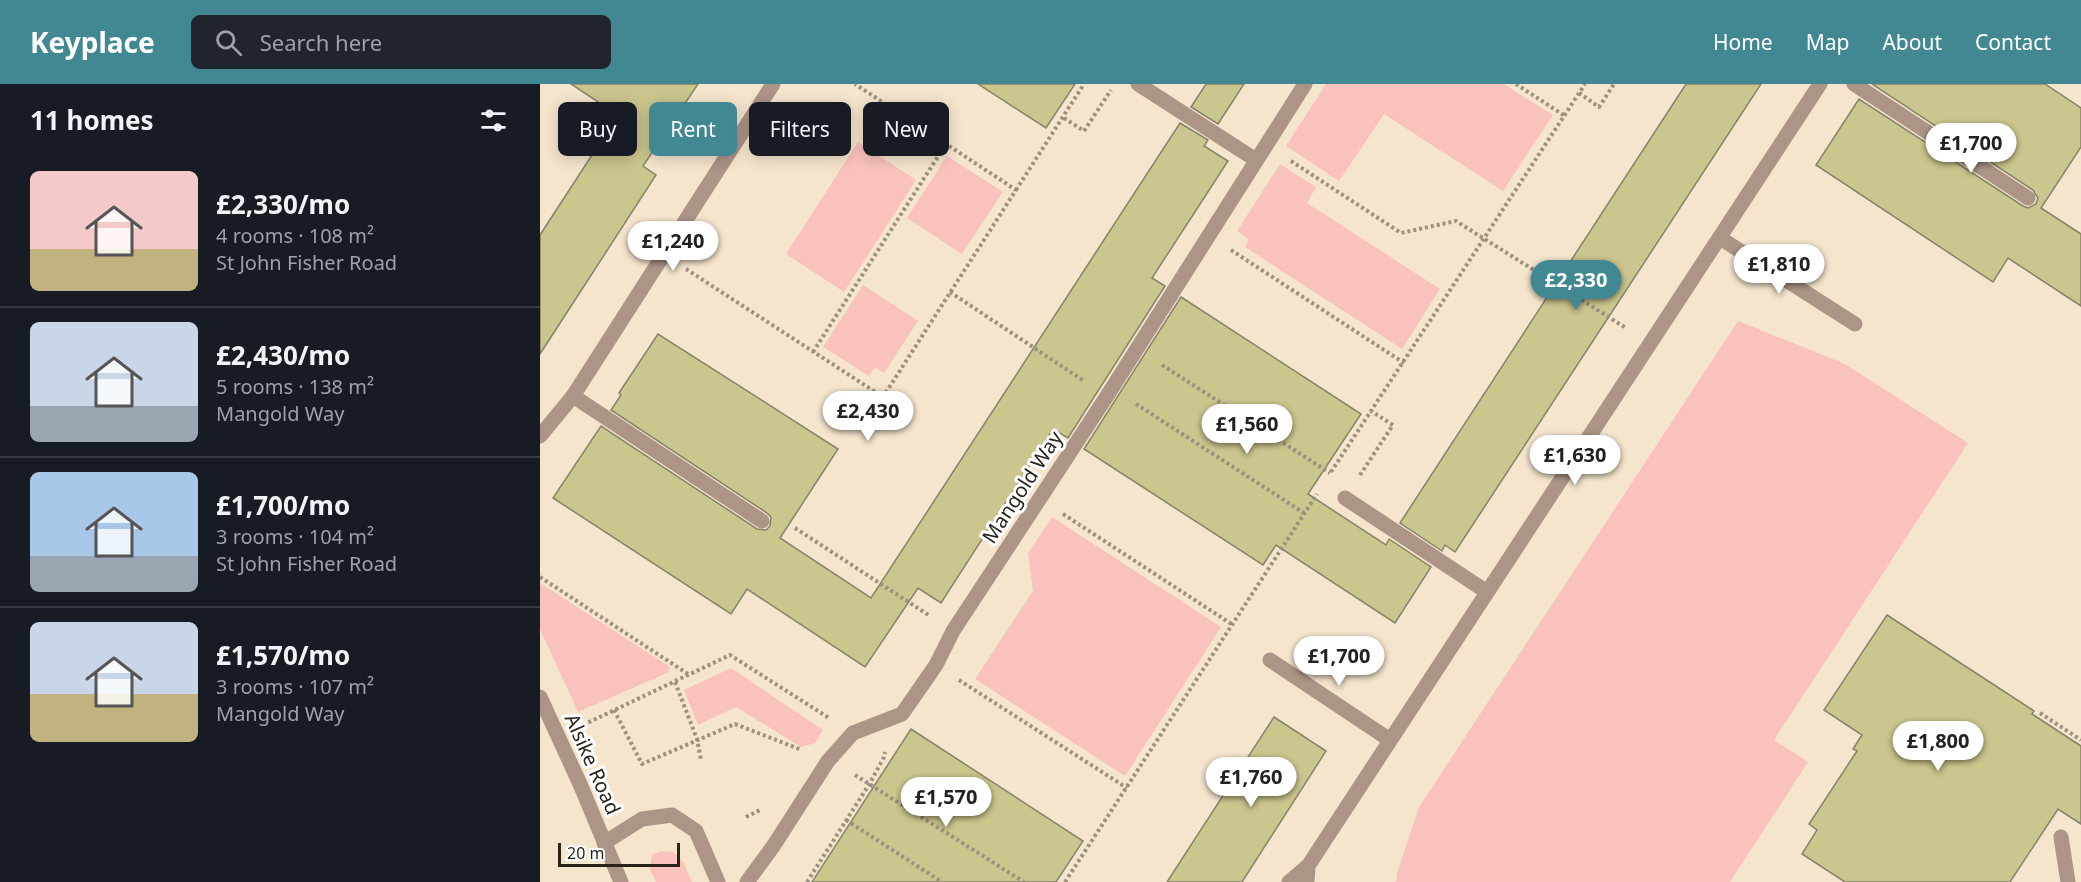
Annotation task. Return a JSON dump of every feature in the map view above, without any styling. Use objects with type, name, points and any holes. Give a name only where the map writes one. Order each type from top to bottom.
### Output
[{"type":"street","points":[[540,436],[573,396],[773,84]]},
{"type":"street","points":[[1138,84],[1256,160]]},
{"type":"street","name":"Mangold Way","points":[[747,882],[774,845],[828,761],[853,733],[902,714],[936,665],[953,631],[1210,236],[1305,84]]},
{"type":"street","points":[[1289,882],[1308,866],[1820,84]]},
{"type":"street","points":[[1854,84],[2028,198]]},
{"type":"street","points":[[1720,238],[1855,324]]},
{"type":"street","points":[[573,396],[762,521]]},
{"type":"street","points":[[1345,498],[1487,591]]},
{"type":"street","points":[[1270,660],[1390,740]]},
{"type":"street","name":"Alsike Road","points":[[540,697],[621,882]]},
{"type":"street","points":[[604,843],[642,819],[672,815],[696,831],[718,882]]},
{"type":"street","points":[[2061,837],[2068,882]]},
{"type":"street","points":[[1307,882],[1308,866]]},
{"type":"path","points":[[855,84],[882,102]]},
{"type":"path","points":[[664,255],[883,397],[1084,84]]},
{"type":"path","points":[[1064,118],[1084,131],[1115,84]]},
{"type":"path","points":[[1516,84],[1565,116]]},
{"type":"path","points":[[1579,93],[1599,106],[1614,84]]},
{"type":"path","points":[[1266,145],[1401,233],[1456,221],[1649,343]]},
{"type":"path","points":[[949,146],[1016,190]]},
{"type":"path","points":[[813,352],[938,156]]},
{"type":"path","points":[[1210,236],[1404,363]]},
{"type":"path","points":[[950,292],[1304,513]]},
{"type":"path","points":[[1137,349],[1330,473]]},
{"type":"path","points":[[1345,498],[1393,425],[1371,411]]},
{"type":"path","points":[[1040,499],[1233,625]]},
{"type":"path","points":[[795,528],[953,631]]},
{"type":"path","points":[[540,577],[688,675]]},
{"type":"path","points":[[559,737],[730,655],[853,733]]},
{"type":"path","points":[[936,665],[1127,788]]},
{"type":"path","points":[[675,682],[698,739],[701,760]]},
{"type":"path","points":[[614,710],[642,764],[735,724],[828,761],[870,783],[1024,882]]},
{"type":"path","points":[[2040,713],[2081,740]]},
{"type":"path","points":[[807,882],[870,783]]},
{"type":"path","points":[[846,820],[942,882]]},
{"type":"shaded area","points":[[1326,84],[1504,84],[1553,115],[1503,191],[1384,114],[1339,181],[1286,146]]},
{"type":"shaded area","points":[[858,142],[863,145],[863,156],[879,156],[916,180],[844,292],[786,254]]},
{"type":"shaded area","points":[[947,156],[1003,192],[962,254],[907,218]]},
{"type":"shaded area","points":[[1280,164],[1316,187],[1307,203],[1440,289],[1402,349],[1245,247],[1249,239],[1237,231]]},
{"type":"shaded area","points":[[863,285],[918,321],[884,373],[875,367],[869,376],[823,347]]},
{"type":"shaded area","points":[[1738,321],[1845,364],[1968,443],[1774,740],[1808,762],[1730,882],[1396,882],[1419,807]]},
{"type":"shaded area","points":[[1052,517],[1221,627],[1125,776],[975,679],[1033,591],[1028,553]]},
{"type":"shaded area","points":[[540,583],[670,667],[669,672],[578,712],[540,629]]},
{"type":"shaded area","points":[[731,668],[823,730],[815,743],[801,747],[736,707],[698,725],[684,690]]},
{"type":"shaded area","points":[[661,851],[673,852],[684,863],[692,882],[656,882],[650,870],[652,855]]},
{"type":"building","points":[[571,84],[698,84],[686,102],[649,102],[650,156],[643,166],[656,175],[540,354],[540,235],[591,156],[637,156],[637,102],[598,102]]},
{"type":"building","points":[[978,84],[1075,84],[1046,128]]},
{"type":"building","points":[[1206,84],[1244,84],[1218,124],[1191,107]]},
{"type":"building","points":[[1686,84],[1761,84],[1455,552],[1445,545],[1442,551],[1400,523]]},
{"type":"building","points":[[1872,84],[2045,84],[2081,108],[2081,147],[2041,208],[2081,234],[2081,306],[2008,258],[1993,282],[1816,165],[1859,99],[2023,206],[2028,208],[2036,204],[2038,198],[2033,190]]},
{"type":"building","points":[[1180,123],[1208,140],[1204,146],[1228,161],[1152,278],[1165,286],[1068,438],[1053,429],[941,603],[918,588],[865,667],[747,589],[731,614],[553,498],[601,426],[757,529],[766,530],[770,526],[771,517],[767,513],[611,410],[621,395],[619,393],[658,334],[838,449],[780,538],[871,598]]},
{"type":"building","points":[[1181,297],[1361,414],[1308,494],[1386,545],[1389,539],[1431,567],[1395,623],[1276,545],[1263,565],[1084,449]]},
{"type":"building","points":[[1887,615],[2034,711],[2032,714],[2081,746],[2081,824],[2058,809],[2010,882],[1845,882],[1802,854],[1817,830],[1809,824],[1857,751],[1853,749],[1862,735],[1824,710]]},
{"type":"building","points":[[1274,717],[1326,751],[1242,882],[1167,882]]},
{"type":"building","points":[[911,729],[1083,841],[1056,882],[812,882]]}]
